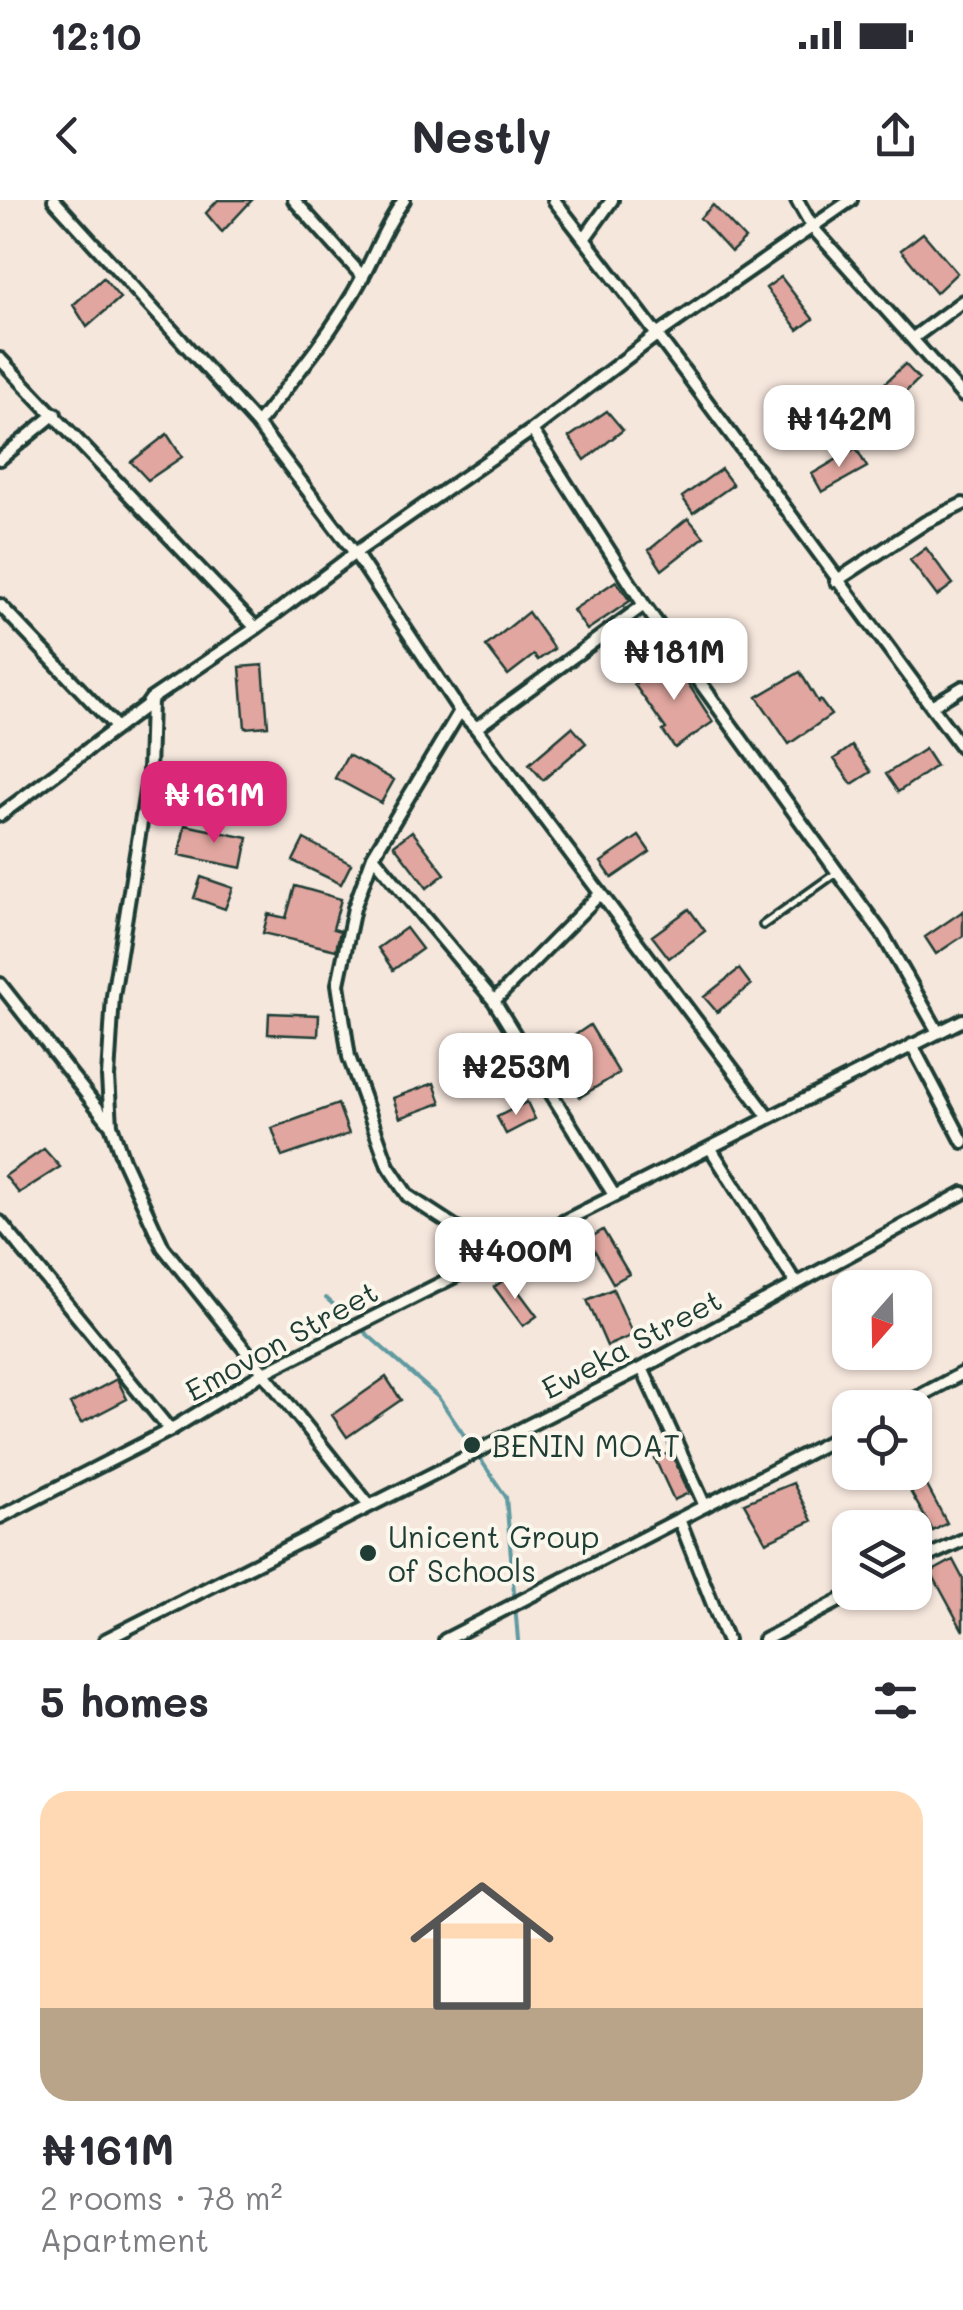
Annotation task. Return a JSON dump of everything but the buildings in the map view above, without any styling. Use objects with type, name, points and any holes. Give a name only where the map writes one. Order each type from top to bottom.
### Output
[{"type":"street","points":[[54,200],[257,424],[354,553],[460,711],[768,1116]]},
{"type":"street","points":[[294,200],[362,277]]},
{"type":"street","points":[[257,424],[314,353],[404,200]]},
{"type":"street","points":[[554,200],[658,334],[836,582],[963,749]]},
{"type":"street","points":[[584,239],[612,200]]},
{"type":"street","points":[[798,200],[813,228],[963,396]]},
{"type":"street","points":[[0,815],[151,699],[256,628],[354,553],[532,430],[658,334],[851,200]]},
{"type":"street","points":[[913,338],[963,301]]},
{"type":"street","points":[[0,359],[256,628]]},
{"type":"street","points":[[0,459],[55,414]]},
{"type":"street","points":[[532,430],[644,605],[883,935],[938,1032]]},
{"type":"street","points":[[836,582],[926,522],[963,504]]},
{"type":"street","points":[[0,605],[117,728]]},
{"type":"street","points":[[476,728],[644,605]]},
{"type":"street","points":[[931,706],[963,687]]},
{"type":"street","points":[[111,1125],[108,1077],[113,996],[143,820],[151,699]]},
{"type":"street","points":[[460,711],[372,856],[354,908],[338,984],[349,1057],[388,1166],[408,1196],[456,1225],[475,1245],[482,1262]]},
{"type":"street","points":[[372,856],[494,1001],[614,1195]]},
{"type":"street","points":[[494,1001],[600,894]]},
{"type":"street","points":[[0,984],[111,1125],[163,1248],[369,1505]]},
{"type":"street","name":"Emovon Street","points":[[0,1517],[170,1430],[264,1372],[963,1020]]},
{"type":"street","points":[[912,1045],[963,1142]]},
{"type":"street","points":[[711,1149],[795,1282]]},
{"type":"street","name":"Eweka Street","points":[[109,1639],[642,1368],[963,1193]]},
{"type":"street","points":[[0,1222],[170,1430]]},
{"type":"street","points":[[642,1368],[704,1506]]},
{"type":"street","points":[[932,1390],[963,1374]]},
{"type":"street","points":[[445,1640],[832,1441]]},
{"type":"street","points":[[679,1519],[727,1640]]},
{"type":"street","points":[[932,1554],[963,1540]]},
{"type":"street","points":[[764,1640],[832,1605]]},
{"type":"lane","points":[[763,925],[838,872]]},
{"type":"waterway","points":[[326,1298],[438,1397],[506,1497],[518,1640]]},
{"type":"place","name":"BENIN MOAT","points":[[472,1445]]},
{"type":"place","name":"Unicent Group of Schools","points":[[368,1553]]}]
